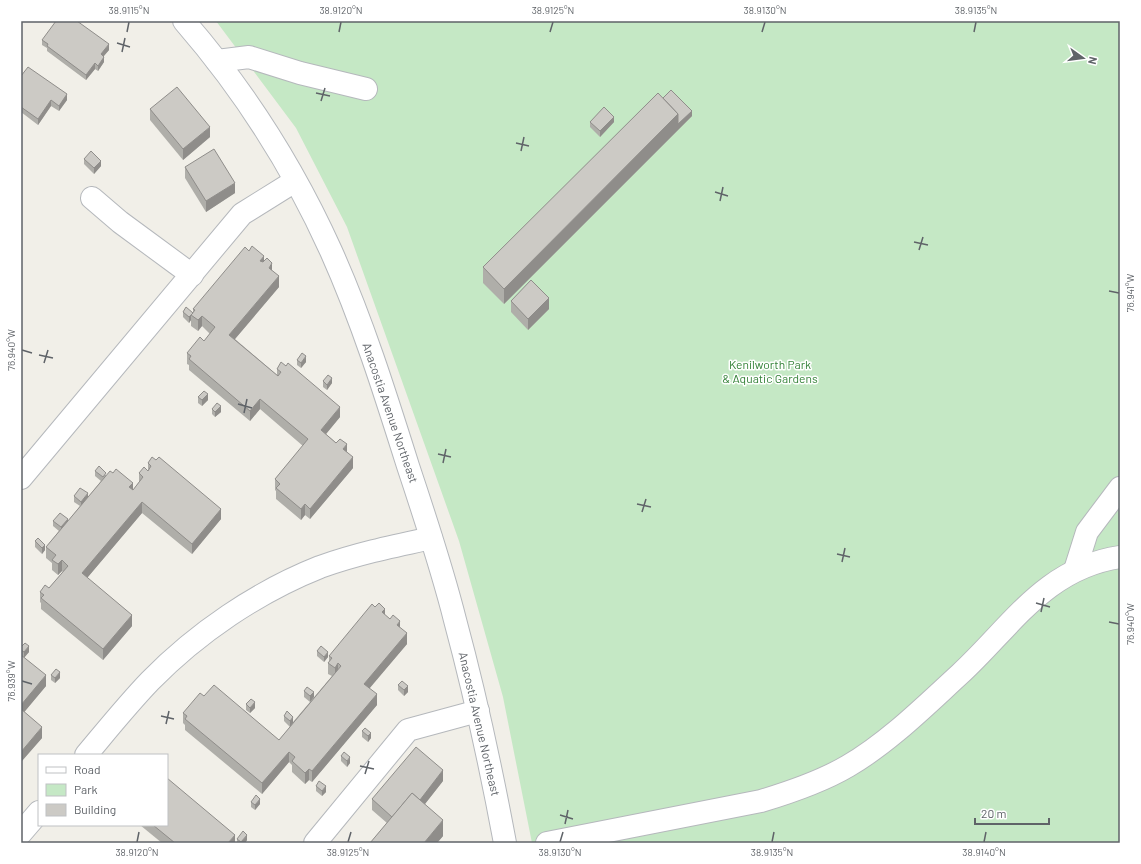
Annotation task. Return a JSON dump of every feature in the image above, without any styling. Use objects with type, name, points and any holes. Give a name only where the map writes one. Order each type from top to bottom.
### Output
[{"type":"street","name":"Anacostia Avenue Northeast","points":[[184,21],[217,62],[271,140],[296,181],[320,228],[352,300],[394,421],[432,538],[455,619],[478,711],[505,843]]},
{"type":"street","points":[[217,62],[249,57],[300,73],[366,89]]},
{"type":"street","points":[[21,478],[242,214],[296,181]]},
{"type":"street","points":[[92,198],[120,222],[192,275]]},
{"type":"street","points":[[1075,570],[1087,532],[1120,488]]},
{"type":"street","points":[[87,754],[138,694],[177,656],[219,623],[251,602],[284,583],[332,563],[375,551],[432,538]]},
{"type":"street","points":[[547,843],[761,801],[786,794],[848,766],[875,748],[961,673],[1032,601],[1053,583],[1075,570],[1100,560],[1120,557]]},
{"type":"street","points":[[315,843],[408,730],[478,711]]},
{"type":"street","points":[[21,833],[38,813]]},
{"type":"green space","name":"Kenilworth Park & Aquatic Gardens","points":[[216,21],[1120,21],[1120,843],[532,843],[503,697],[459,541],[347,227],[296,128]]},
{"type":"building","points":[[56,21],[77,21],[109,44],[101,54],[104,57],[98,66],[95,63],[86,75],[47,46],[48,44],[42,40]]},
{"type":"building","points":[[28,67],[67,94],[59,106],[51,100],[38,119],[21,107],[21,76]]},
{"type":"building","points":[[177,87],[210,127],[183,149],[150,109]]},
{"type":"building","points":[[671,90],[692,111],[678,124],[678,114],[663,98]]},
{"type":"building","points":[[658,93],[678,114],[504,289],[483,267]]},
{"type":"building","points":[[604,107],[614,117],[600,131],[590,122]]},
{"type":"building","points":[[214,149],[235,183],[206,201],[185,167]]},
{"type":"building","points":[[91,151],[101,161],[94,168],[84,159]]},
{"type":"building","points":[[252,246],[264,256],[260,261],[263,262],[267,258],[272,263],[269,268],[279,276],[229,335],[278,376],[281,372],[277,369],[281,362],[286,366],[288,363],[340,407],[321,430],[336,443],[340,439],[347,444],[343,449],[353,457],[310,509],[305,504],[301,509],[276,488],[280,484],[275,479],[308,439],[260,399],[250,411],[189,359],[191,356],[187,353],[200,337],[204,341],[215,327],[202,316],[198,320],[191,315],[195,310],[193,309],[245,247],[249,251]]},
{"type":"building","points":[[531,280],[549,298],[528,319],[511,301]]},
{"type":"building","points":[[186,307],[193,313],[189,317],[183,312]]},
{"type":"building","points":[[302,353],[306,356],[301,363],[297,360]]},
{"type":"building","points":[[328,375],[332,378],[327,385],[323,381]]},
{"type":"building","points":[[204,391],[208,394],[202,400],[198,397]]},
{"type":"building","points":[[217,403],[221,406],[215,412],[212,409]]},
{"type":"building","points":[[152,457],[156,460],[159,457],[221,509],[192,544],[142,502],[82,573],[132,615],[103,649],[41,598],[44,595],[40,592],[45,585],[49,588],[68,566],[62,560],[58,564],[52,560],[56,555],[46,547],[110,471],[113,473],[116,469],[133,483],[129,487],[133,490],[143,477],[139,473],[144,467],[148,471],[151,466],[148,463]]},
{"type":"building","points":[[99,466],[106,473],[103,477],[95,471]]},
{"type":"building","points":[[80,488],[88,493],[81,502],[74,496]]},
{"type":"building","points":[[60,513],[68,519],[61,527],[53,521]]},
{"type":"building","points":[[38,538],[45,545],[42,548],[35,541]]},
{"type":"building","points":[[379,603],[385,609],[382,612],[390,619],[393,615],[400,621],[397,625],[407,633],[364,684],[377,694],[312,771],[309,769],[305,773],[292,761],[295,757],[289,752],[262,783],[185,719],[187,716],[183,713],[200,693],[204,696],[214,685],[279,740],[341,666],[338,663],[335,668],[328,663],[332,658],[329,656],[372,604],[375,607]]},
{"type":"building","points":[[25,643],[29,646],[24,652],[21,650],[21,647]]},
{"type":"building","points":[[321,646],[328,652],[324,657],[317,651]]},
{"type":"building","points":[[21,655],[46,675],[21,705]]},
{"type":"building","points":[[56,669],[60,672],[55,678],[51,675]]},
{"type":"building","points":[[402,681],[408,686],[404,690],[398,685]]},
{"type":"building","points":[[307,687],[314,692],[310,696],[304,691]]},
{"type":"building","points":[[251,699],[255,702],[250,708],[246,704]]},
{"type":"building","points":[[21,709],[42,727],[21,752]]},
{"type":"building","points":[[287,711],[293,717],[290,721],[284,716]]},
{"type":"building","points":[[365,728],[371,733],[368,736],[362,731]]},
{"type":"building","points":[[416,747],[443,770],[420,800],[412,793],[392,817],[372,799]]},
{"type":"building","points":[[344,752],[350,757],[347,761],[341,756]]},
{"type":"building","points":[[168,779],[235,835],[228,843],[175,843],[154,826],[168,826]]},
{"type":"building","points":[[319,781],[326,786],[322,791],[316,786]]},
{"type":"building","points":[[412,793],[443,820],[424,843],[370,843]]},
{"type":"building","points":[[256,795],[260,799],[255,805],[251,802]]},
{"type":"building","points":[[243,831],[247,835],[241,842],[237,839]]}]
